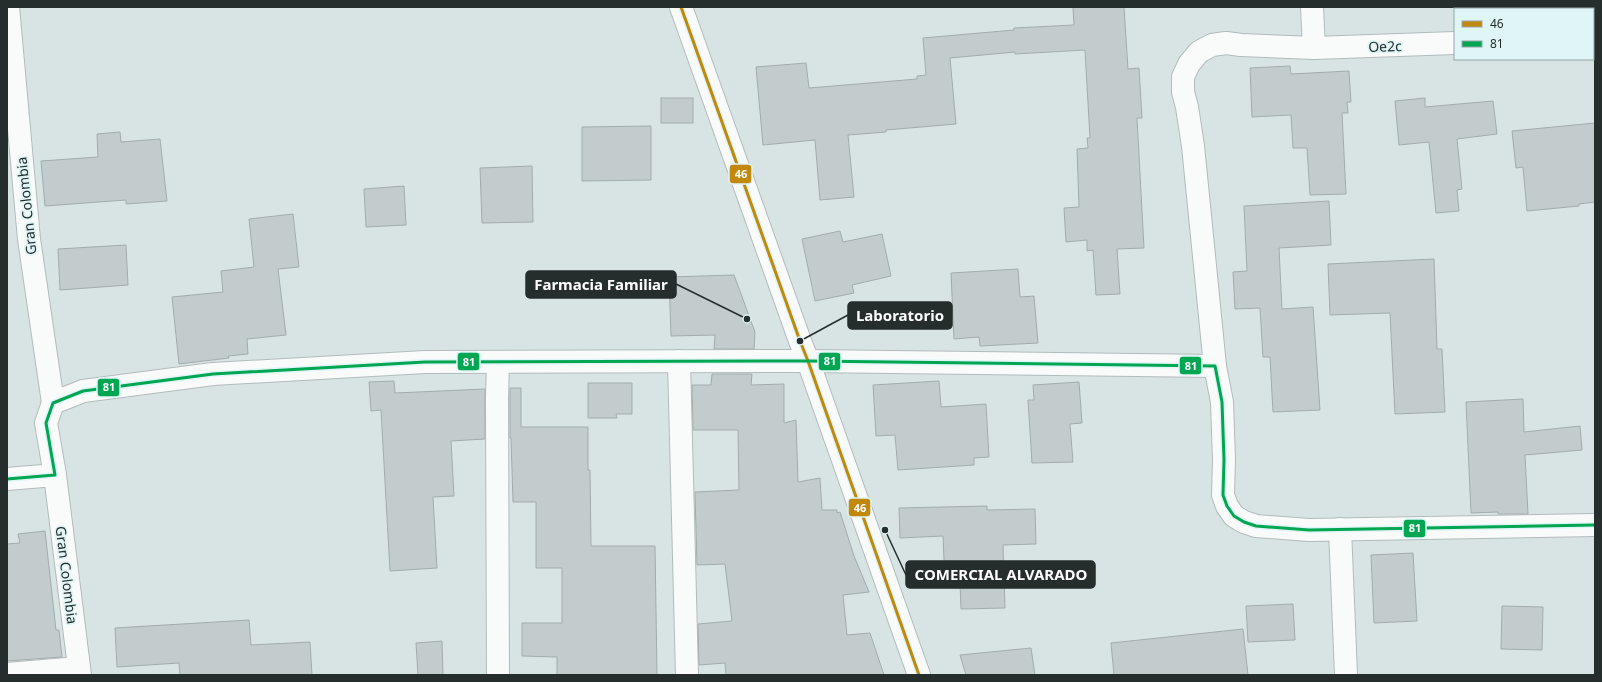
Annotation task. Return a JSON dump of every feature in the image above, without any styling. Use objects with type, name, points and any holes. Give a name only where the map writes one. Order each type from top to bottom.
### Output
[{"type":"street","name":"Gran Colombia","points":[[8,7],[28,239],[53,403],[46,423],[55,475],[79,671]]},
{"type":"street","points":[[681,7],[919,675]]},
{"type":"street","points":[[1312,7],[1314,48]]},
{"type":"street","name":"Oe2c","points":[[1454,43],[1314,48],[1226,43],[1212,45],[1199,52],[1189,64],[1183,78],[1182,92],[1187,106],[1193,146],[1215,366],[1222,402],[1223,495],[1227,506],[1234,516],[1244,522],[1256,526],[1309,530],[1595,525]]},
{"type":"street","points":[[679,361],[687,675]]},
{"type":"street","points":[[53,403],[83,391],[213,374],[425,362],[808,361],[1215,366]]},
{"type":"street","points":[[498,362],[498,675]]},
{"type":"street","points":[[7,479],[55,475]]},
{"type":"street","points":[[1340,529],[1346,675]]},
{"type":"street","points":[[7,674],[79,671]]},
{"type":"building","points":[[1073,7],[1124,7],[1128,69],[1139,68],[1142,118],[1137,118],[1144,248],[1117,249],[1120,294],[1096,295],[1093,250],[1087,251],[1087,240],[1066,242],[1064,208],[1079,207],[1077,149],[1088,148],[1087,138],[1090,138],[1085,50],[1015,54],[1015,52],[950,58],[956,124],[848,135],[854,197],[820,200],[815,140],[763,145],[756,67],[806,63],[809,88],[917,79],[917,76],[926,75],[923,38],[1014,30],[1014,28],[1074,25]]},
{"type":"building","points":[[1290,66],[1291,74],[1349,71],[1351,102],[1347,102],[1348,113],[1342,113],[1346,194],[1310,195],[1307,148],[1293,148],[1291,115],[1252,117],[1250,68]]},
{"type":"building","points":[[661,98],[693,98],[693,123],[661,123]]},
{"type":"building","points":[[1425,98],[1425,107],[1493,101],[1497,134],[1457,139],[1462,189],[1457,190],[1459,211],[1436,213],[1429,142],[1399,145],[1395,101]]},
{"type":"building","points":[[1595,123],[1595,202],[1579,204],[1579,206],[1527,211],[1523,167],[1516,168],[1512,131]]},
{"type":"building","points":[[651,126],[651,180],[582,181],[582,127]]},
{"type":"building","points":[[120,132],[121,142],[160,139],[167,201],[126,204],[126,200],[45,206],[41,161],[98,157],[97,134]]},
{"type":"building","points":[[532,166],[533,222],[482,223],[480,168]]},
{"type":"building","points":[[404,186],[406,225],[366,227],[364,189]]},
{"type":"building","points":[[1329,201],[1331,245],[1279,248],[1282,309],[1313,307],[1320,410],[1273,412],[1270,357],[1263,357],[1260,308],[1235,309],[1233,272],[1247,271],[1244,206]]},
{"type":"building","points":[[293,214],[299,267],[278,269],[286,335],[247,339],[248,354],[228,356],[229,358],[179,364],[172,297],[223,292],[221,271],[254,267],[249,219]]},
{"type":"building","points":[[840,231],[843,242],[882,234],[891,276],[852,285],[854,293],[815,301],[802,239]]},
{"type":"building","points":[[126,245],[128,285],[60,290],[58,249]]},
{"type":"building","points":[[1434,259],[1437,349],[1442,349],[1445,412],[1395,414],[1390,313],[1330,315],[1328,264]]},
{"type":"building","points":[[1018,269],[1020,297],[1034,296],[1038,343],[980,346],[979,337],[954,339],[951,273]]},
{"type":"building","points":[[734,275],[755,332],[754,349],[714,349],[715,335],[671,336],[669,277]]},
{"type":"building","points":[[712,374],[752,374],[751,385],[784,384],[784,423],[796,420],[798,482],[820,478],[822,510],[837,510],[837,513],[840,512],[854,556],[869,592],[843,595],[847,635],[870,633],[884,675],[726,675],[725,663],[699,665],[698,624],[732,621],[725,564],[697,565],[695,492],[739,490],[738,430],[693,430],[692,385],[711,385]]},
{"type":"building","points":[[394,381],[395,393],[485,389],[485,439],[451,441],[454,496],[433,497],[437,568],[390,571],[381,410],[371,411],[369,382]]},
{"type":"building","points":[[939,381],[941,407],[986,404],[989,457],[974,458],[974,465],[898,470],[895,435],[876,436],[873,385]]},
{"type":"building","points":[[1079,382],[1082,423],[1070,424],[1073,462],[1032,463],[1028,400],[1034,400],[1033,385]]},
{"type":"building","points":[[588,383],[632,383],[632,414],[616,414],[617,418],[588,418]]},
{"type":"building","points":[[510,388],[521,388],[521,427],[588,427],[591,546],[655,546],[657,675],[557,675],[557,657],[522,656],[522,623],[562,623],[562,568],[536,568],[536,502],[513,502],[510,438]]},
{"type":"building","points":[[1523,399],[1524,432],[1580,426],[1582,450],[1525,455],[1528,514],[1498,514],[1498,512],[1471,513],[1466,402]]},
{"type":"building","points":[[987,506],[987,510],[1035,509],[1036,544],[1003,545],[1005,608],[961,609],[960,583],[945,584],[943,536],[900,538],[899,508]]},
{"type":"building","points":[[45,531],[56,630],[59,630],[62,657],[7,661],[7,544],[20,543],[18,534]]},
{"type":"building","points":[[1413,553],[1417,621],[1374,623],[1371,555]]},
{"type":"building","points":[[1293,604],[1295,640],[1248,642],[1246,606]]},
{"type":"building","points":[[1502,606],[1543,607],[1542,650],[1501,649]]},
{"type":"building","points":[[249,620],[251,645],[310,642],[312,675],[180,675],[179,663],[117,667],[115,628]]},
{"type":"building","points":[[1243,629],[1248,675],[1114,675],[1111,643]]},
{"type":"building","points":[[442,641],[443,675],[418,675],[416,643]]},
{"type":"building","points":[[1031,648],[1035,675],[966,675],[960,655]]},
{"type":"transit line","name":"46","points":[[681,7],[919,675]]},
{"type":"transit line","name":"81","points":[[7,479],[55,475],[46,423],[53,403],[83,391],[213,374],[425,362],[808,361],[1215,366],[1222,402],[1224,460],[1223,495],[1227,506],[1234,516],[1244,522],[1256,526],[1309,530],[1595,525]]},
{"type":"place","name":"Farmacia Familiar","points":[[747,319]]},
{"type":"place","name":"Laboratorio","points":[[800,341]]},
{"type":"place","name":"COMERCIAL ALVARADO","points":[[885,530]]}]
